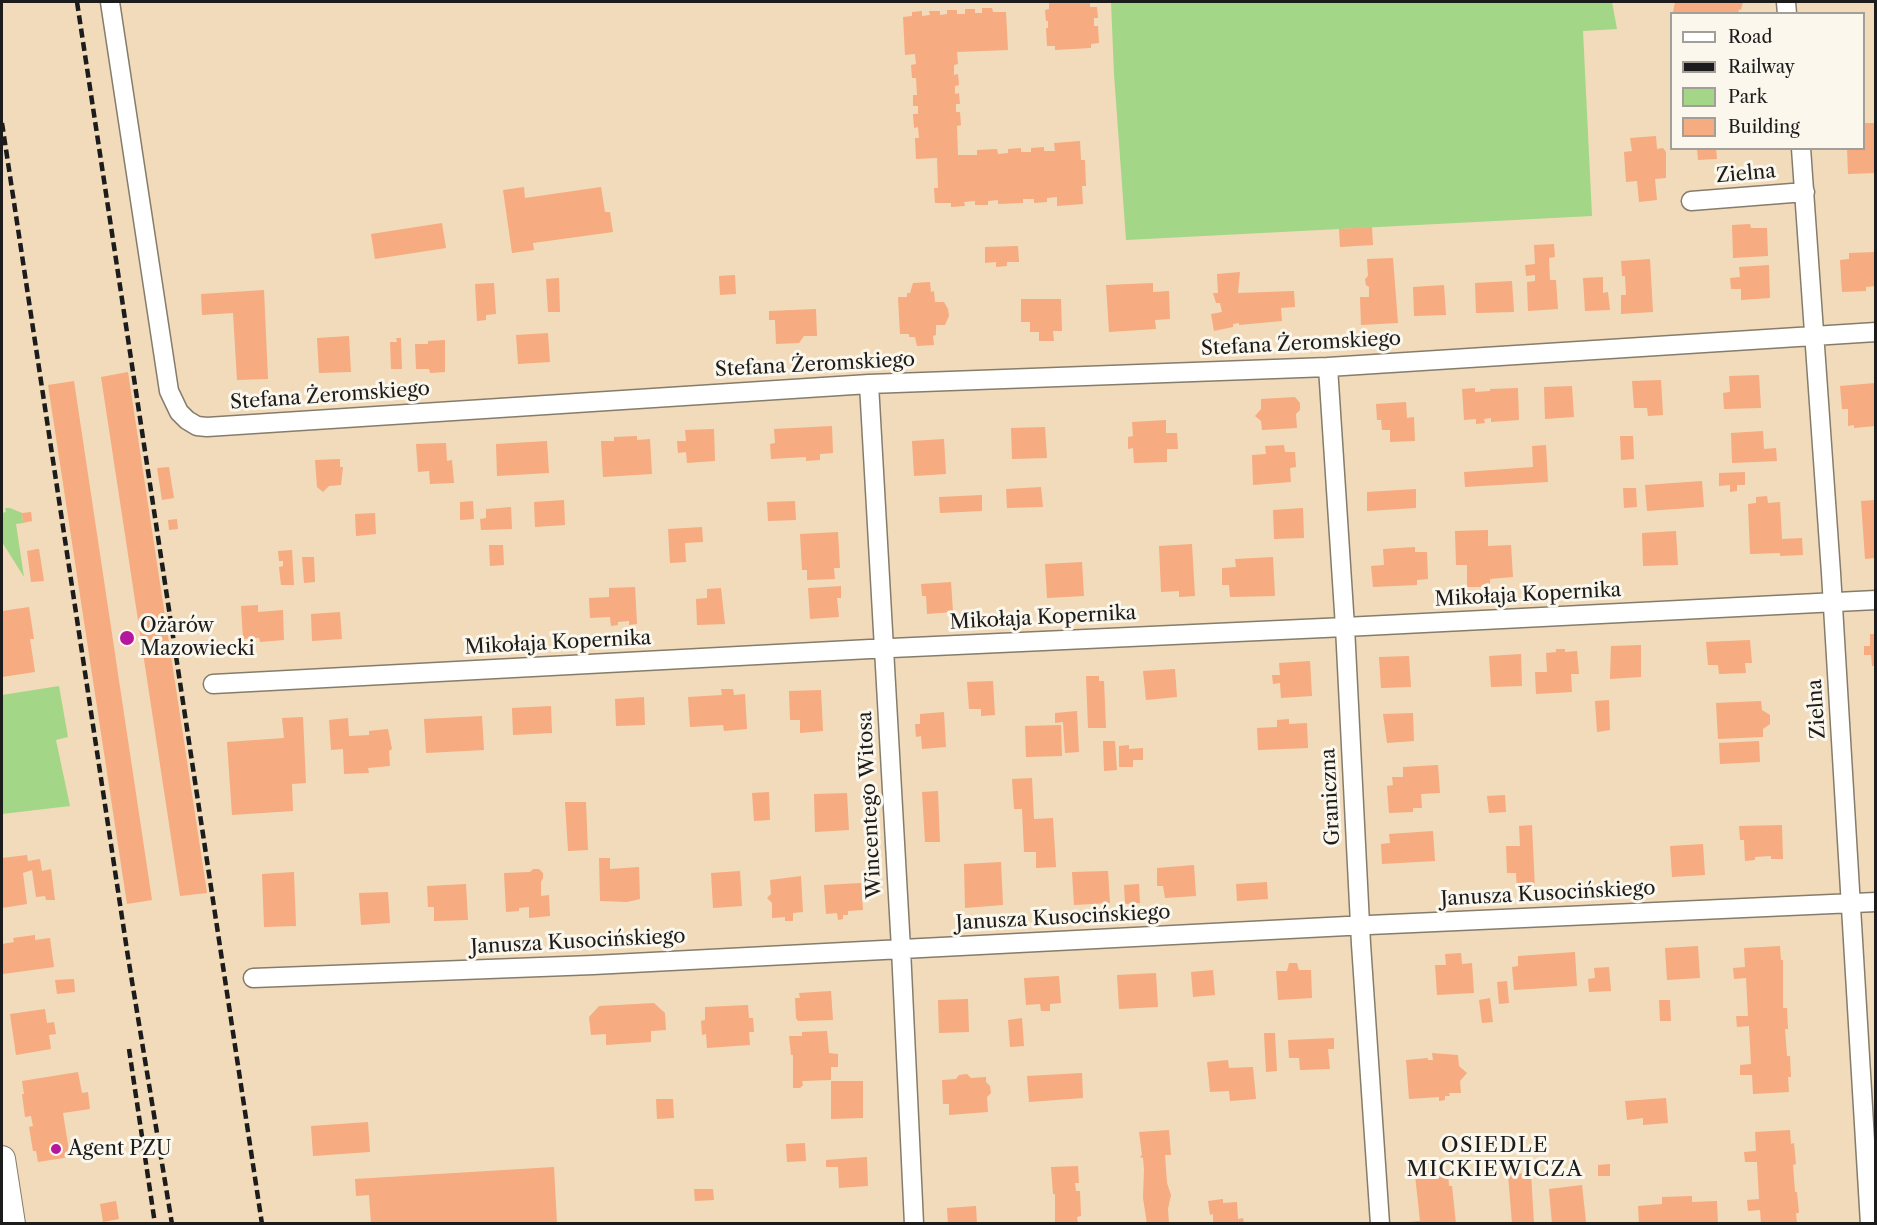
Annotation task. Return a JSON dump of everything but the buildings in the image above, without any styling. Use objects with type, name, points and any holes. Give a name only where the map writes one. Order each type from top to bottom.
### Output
[{"type":"street","name":"Stefana Żeromskiego","points":[[110,2],[169,391],[178,412],[197,426],[868,384],[1328,367],[1875,332]]},
{"type":"street","name":"Zielna","points":[[1801,150],[1833,603],[1870,1224]]},
{"type":"street","name":"Zielna","points":[[1691,201],[1805,192]]},
{"type":"street","name":"Graniczna","points":[[1328,367],[1345,627],[1360,925],[1380,1224]]},
{"type":"street","name":"Wincentego Witosa","points":[[868,384],[901,949],[914,1224]]},
{"type":"street","name":"Mikołaja Kopernika","points":[[213,684],[884,648],[1875,600]]},
{"type":"street","name":"Janusza Kusocińskiego","points":[[252,978],[593,965],[1360,925],[1875,902]]},
{"type":"street","points":[[2,1159],[12,1224]]},
{"type":"green space","points":[[1111,2],[1612,2],[1617,29],[1583,31],[1592,216],[1126,240]]},
{"type":"green space","points":[[5,508],[22,513],[23,523],[16,524],[24,577],[2,542],[2,513],[6,512]]},
{"type":"green space","points":[[59,686],[68,737],[56,740],[70,806],[2,814],[2,695]]},
{"type":"railway","points":[[77,2],[262,1224]]},
{"type":"railway","points":[[2,123],[128,957],[172,1224]]},
{"type":"railway","points":[[129,1049],[155,1224]]},
{"type":"place","name":"Ożarów Mazowiecki","points":[[127,638]]},
{"type":"place","name":"Agent PZU","points":[[56,1149]]},
{"type":"district","name":"OSIEDLE MICKIEWICZA","points":[[1495,1158]]}]
